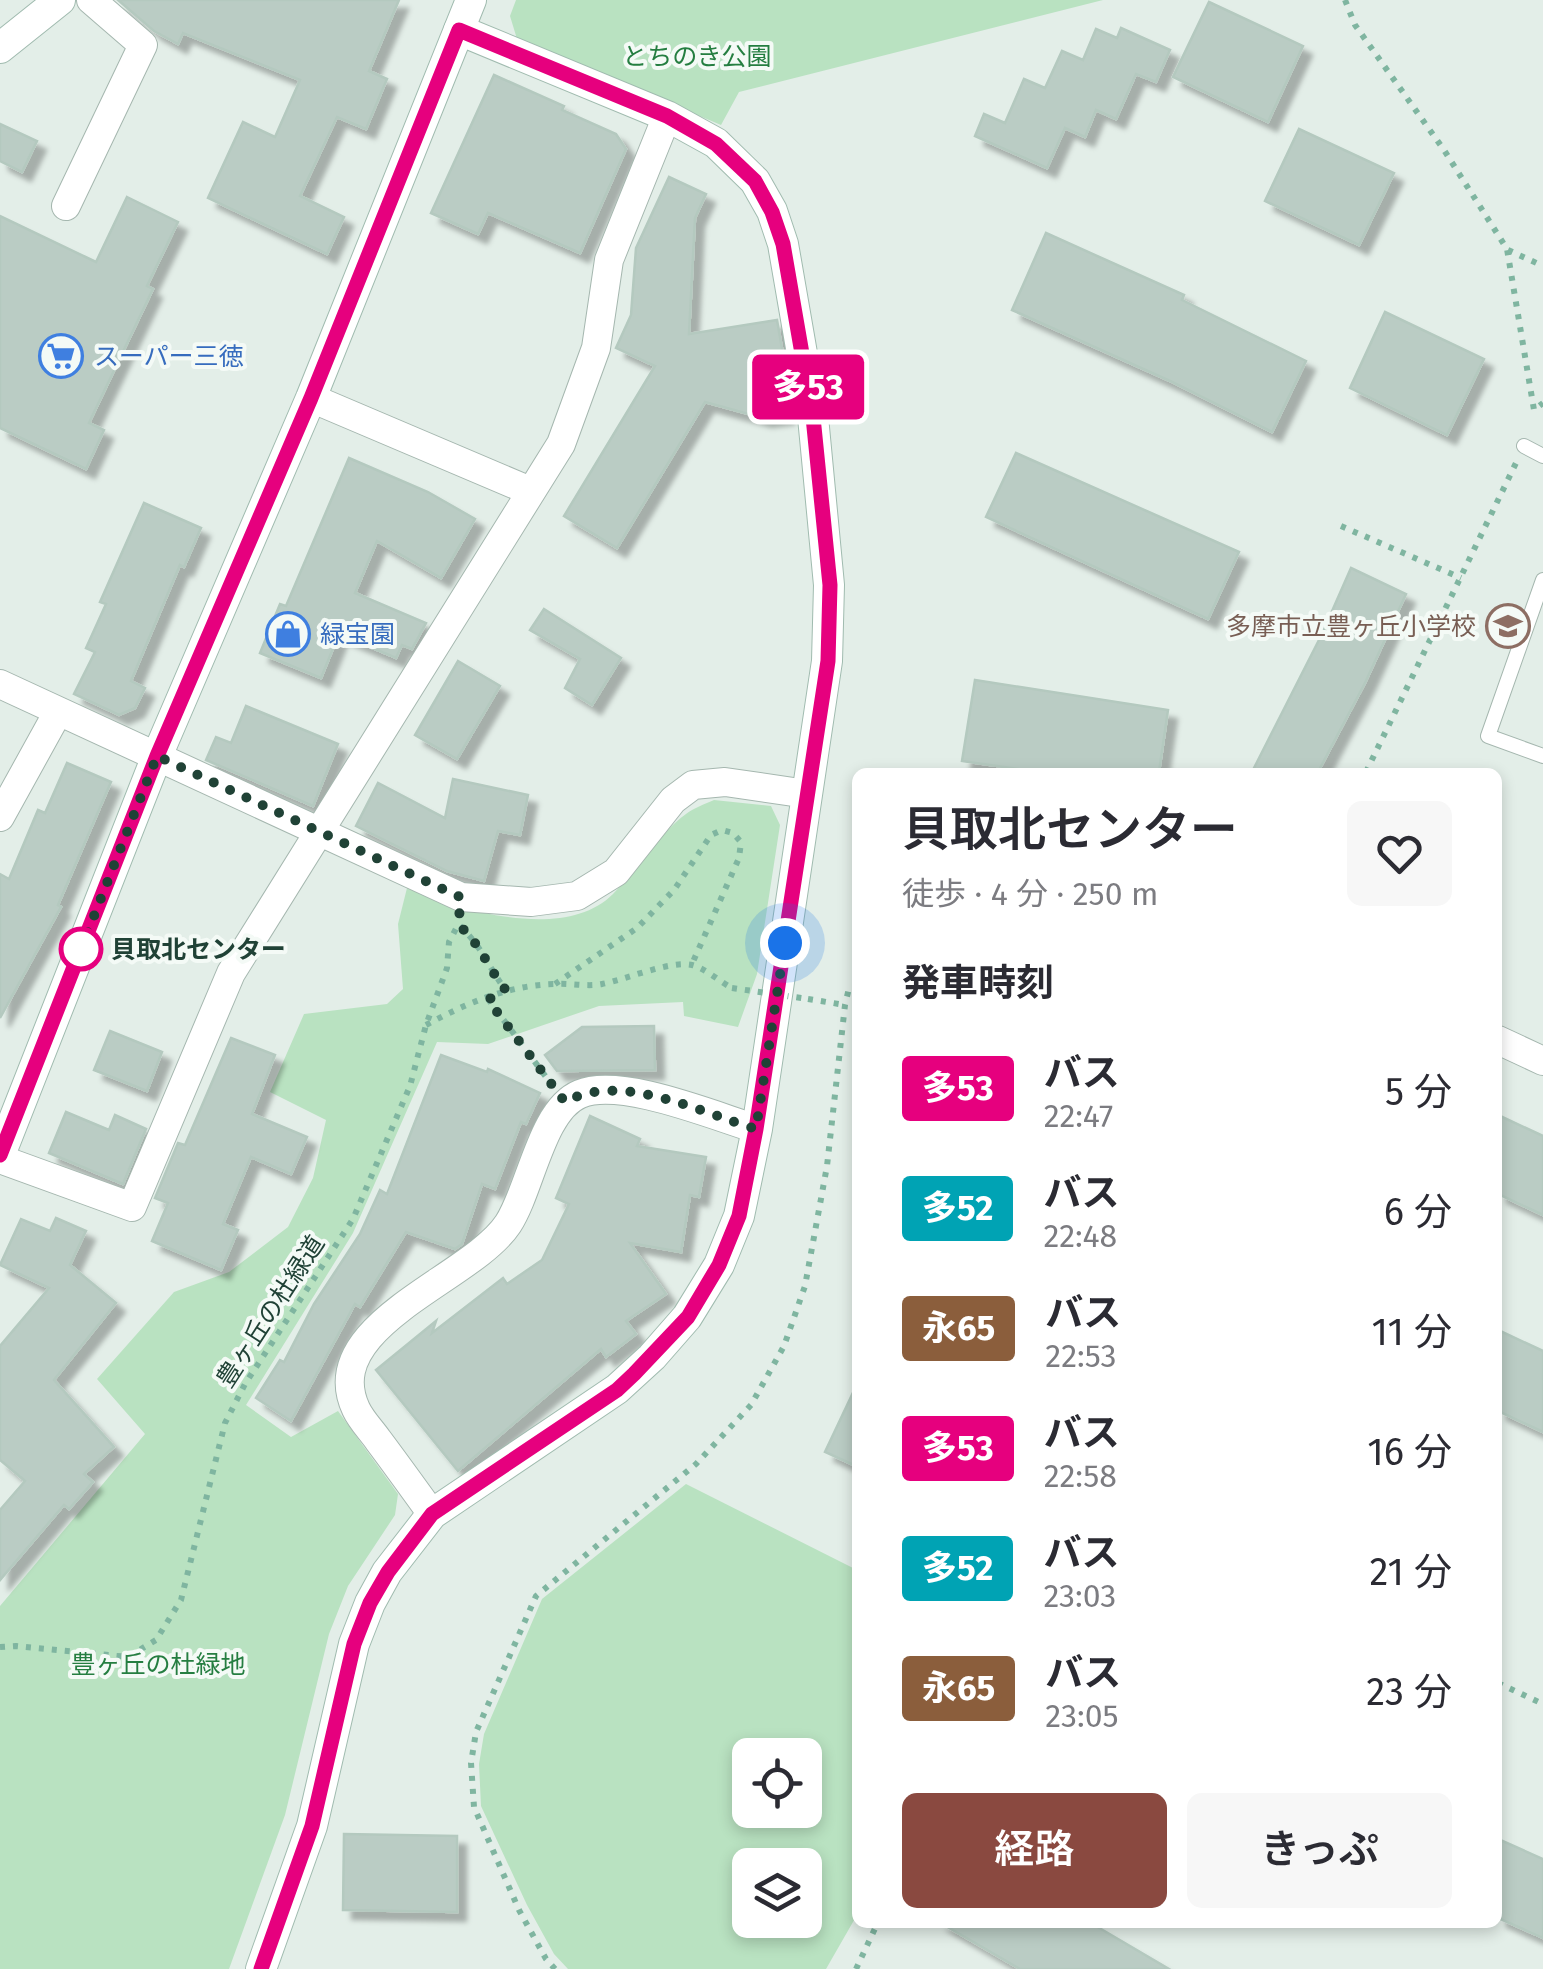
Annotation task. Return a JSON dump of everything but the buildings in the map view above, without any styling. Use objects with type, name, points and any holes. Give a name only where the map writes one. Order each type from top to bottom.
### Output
[{"type":"street","points":[[0,48],[60,0]]},
{"type":"street","points":[[66,206],[143,46],[91,0]]},
{"type":"street","points":[[471,0],[311,398],[157,756],[0,1157],[132,1207],[231,973],[560,444],[596,348],[609,260],[667,116]]},
{"type":"street","points":[[262,1969],[312,1826],[354,1644],[370,1603],[388,1572],[432,1514],[617,1390],[688,1317],[719,1265],[739,1216],[756,1129],[828,661],[830,585],[813,417],[783,244],[755,181],[716,144],[667,116],[459,30]]},
{"type":"street","points":[[311,398],[530,491]]},
{"type":"street","points":[[0,684],[460,897],[531,902],[578,896],[616,872],[674,800],[693,785],[726,782],[807,794]]},
{"type":"street","points":[[0,817],[58,712]]},
{"type":"street","points":[[1502,1042],[1543,1061]]},
{"type":"street","points":[[432,1514],[355,1408],[353,1359],[367,1335],[480,1254],[502,1232],[518,1208],[548,1131],[565,1102],[584,1092],[623,1088],[756,1129]]},
{"type":"lane","points":[[1524,446],[1543,456]]},
{"type":"lane","points":[[1543,580],[1488,736],[1543,756]]},
{"type":"path","points":[[1345,0],[1354,25],[1444,150],[1507,250],[1534,410],[1524,446],[1368,768]]},
{"type":"path","points":[[1507,250],[1543,266]]},
{"type":"path","points":[[1534,410],[1543,403]]},
{"type":"path","points":[[1341,526],[1462,578]]},
{"type":"path","points":[[555,984],[637,928],[674,890],[711,835],[722,830],[733,833],[741,842],[739,858],[692,964]]},
{"type":"path","name":"豊ヶ丘の杜緑道","points":[[0,1647],[128,1657],[156,1640],[172,1620],[186,1582],[225,1423],[245,1384],[353,1219],[410,1086],[447,968],[448,942],[459,925],[460,897]]},
{"type":"path","points":[[459,925],[480,946],[505,989]]},
{"type":"path","points":[[426,1025],[505,989],[598,985],[692,964],[732,988],[845,1005]]},
{"type":"path","points":[[555,1969],[519,1910],[474,1807],[471,1763],[476,1732],[536,1596],[696,1464],[750,1404],[784,1346],[804,1286],[828,1166],[845,1005],[848,988],[852,988]]},
{"type":"path","points":[[488,1000],[565,1102]]},
{"type":"path","points":[[1502,1686],[1543,1704]]},
{"type":"path","points":[[856,1969],[875,1928]]},
{"type":"green space","name":"とちのき公園","points":[[516,0],[1103,0],[739,92],[721,125],[517,39],[510,16]]},
{"type":"green space","name":"豊ヶ丘の杜緑地","points":[[714,800],[771,806],[780,825],[757,974],[738,1027],[684,1016],[683,1002],[599,1006],[488,1044],[437,1042],[353,1233],[246,1405],[291,1437],[338,1411],[398,1494],[395,1515],[348,1586],[329,1634],[285,1815],[229,1969],[0,1969],[0,1606],[145,1434],[97,1379],[174,1292],[229,1272],[288,1227],[313,1178],[326,1120],[270,1092],[304,1014],[387,1004],[403,989],[398,924],[407,888],[483,913],[512,918],[568,917],[593,908],[613,894],[676,822]]},
{"type":"green space","points":[[686,1484],[852,1567],[852,1924],[826,1969],[568,1969],[554,1954],[527,1905],[481,1806],[479,1764],[484,1734],[542,1599]]},
{"type":"bus line","name":"多53","points":[[0,1155],[157,756],[311,398],[459,30],[667,116],[716,144],[755,181],[783,244],[813,417],[830,585],[828,661],[756,1129],[739,1216],[719,1265],[688,1317],[652,1357],[617,1390],[432,1514],[388,1572],[370,1603],[354,1644],[312,1826],[261,1969]]},
{"type":"place","name":"スーパー三徳","points":[[61,356]]},
{"type":"place","name":"多摩市立豊ヶ丘小学校","points":[[1508,626]]},
{"type":"place","name":"緑宝園","points":[[288,634]]},
{"type":"place","name":"貝取北センター","points":[[81,949]]},
{"type":"route","points":[[81,949],[157,756],[460,897],[459,925],[480,946],[505,989],[488,1000],[565,1102],[584,1092],[623,1088],[756,1129],[785,943]]}]
